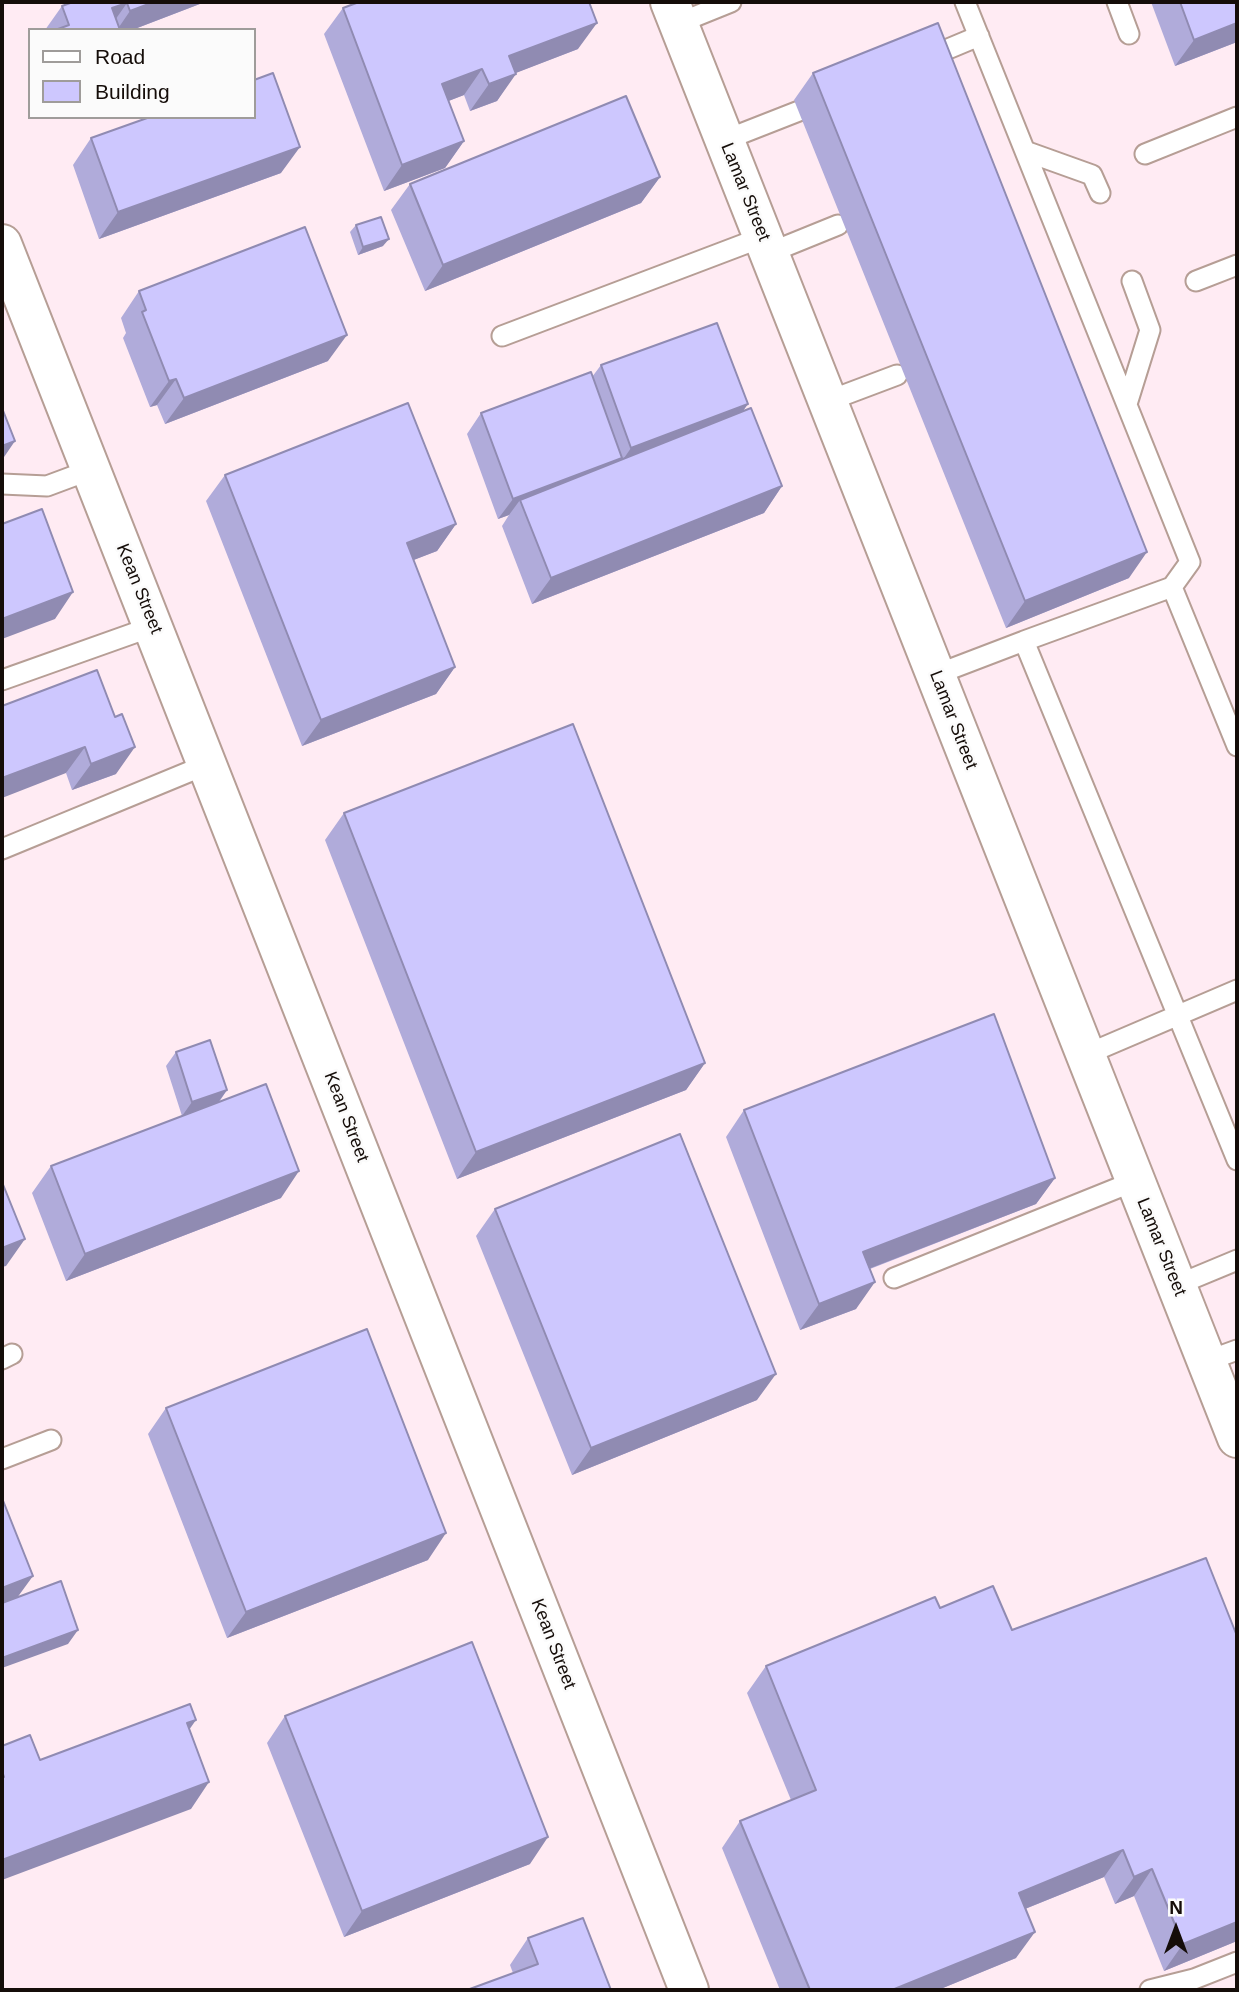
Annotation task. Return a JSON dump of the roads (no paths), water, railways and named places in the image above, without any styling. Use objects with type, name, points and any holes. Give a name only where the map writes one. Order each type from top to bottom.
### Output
[{"type":"street","name":"Lamar Street","points":[[674,12],[1177,1285],[1222,1356],[1237,1438]]},
{"type":"street","name":"Kean Street","points":[[2,243],[689,1990]]},
{"type":"lane","points":[[674,12],[732,2]]},
{"type":"lane","points":[[936,675],[1172,587],[1190,562],[965,2]]},
{"type":"lane","points":[[1117,2],[1129,34]]},
{"type":"lane","points":[[923,59],[979,36]]},
{"type":"lane","points":[[725,140],[799,111]]},
{"type":"lane","points":[[1145,153],[1237,117]]},
{"type":"lane","points":[[1025,151],[1092,175],[1100,193]]},
{"type":"lane","points":[[502,337],[766,245],[838,225]]},
{"type":"lane","points":[[1195,281],[1237,265]]},
{"type":"lane","points":[[1127,404],[1150,330],[1132,281]]},
{"type":"lane","points":[[828,401],[897,375]]},
{"type":"lane","points":[[2,484],[47,486],[90,470]]},
{"type":"lane","points":[[1172,587],[1237,746]]},
{"type":"lane","points":[[2,680],[154,626]]},
{"type":"lane","points":[[1024,641],[1237,1160]]},
{"type":"lane","points":[[2,849],[208,764]]},
{"type":"lane","points":[[1085,1055],[1237,990]]},
{"type":"lane","points":[[894,1278],[1135,1181]]},
{"type":"lane","points":[[1177,1285],[1237,1260]]},
{"type":"lane","points":[[2,1459],[51,1440]]},
{"type":"lane","points":[[1150,1990],[1194,1979],[1237,1962]]}]
